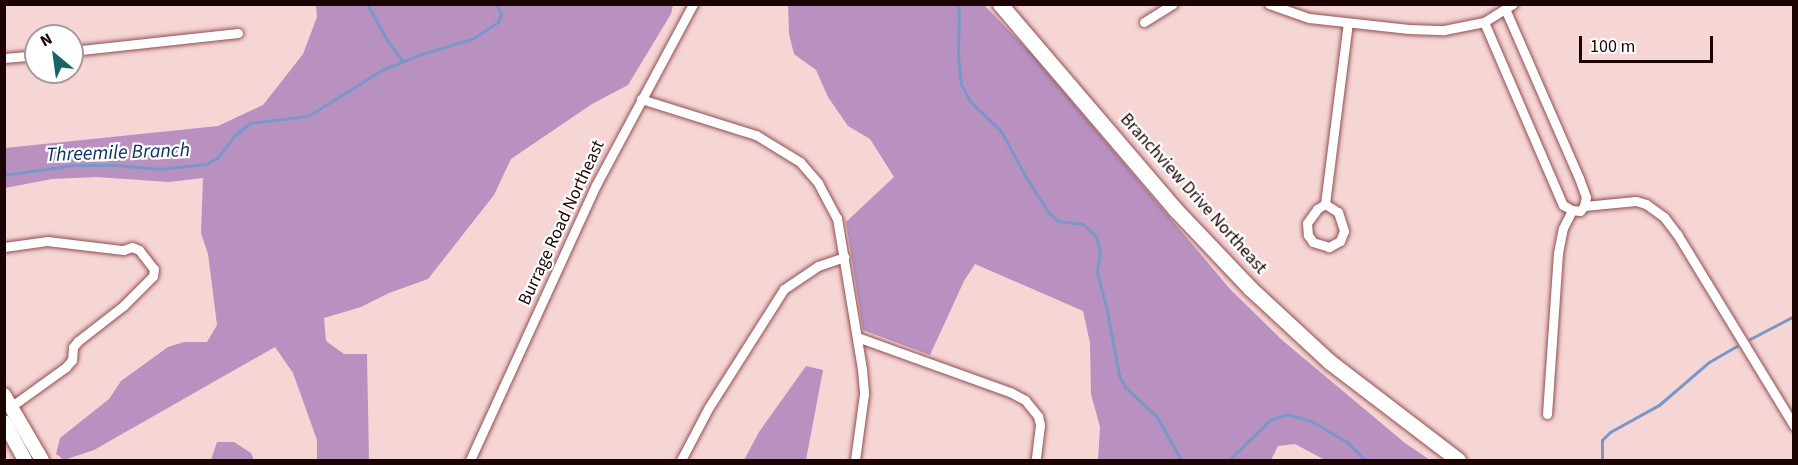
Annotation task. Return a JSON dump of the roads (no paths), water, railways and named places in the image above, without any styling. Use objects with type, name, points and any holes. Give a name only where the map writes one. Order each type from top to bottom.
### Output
[{"type":"main road","name":"Branchview Drive Northeast","points":[[1000,4],[1175,209],[1250,288],[1338,369],[1458,460]]},
{"type":"main road","points":[[8,401],[42,460]]},
{"type":"main road","points":[[4,422],[26,460]]},
{"type":"street","name":"Burrage Road Northeast","points":[[470,460],[596,185],[693,4]]},
{"type":"street","points":[[1144,22],[1173,4]]},
{"type":"street","points":[[1269,4],[1298,17],[1444,30],[1484,22],[1509,8],[1586,197],[1580,211],[1563,205],[1484,22]]},
{"type":"street","points":[[1325,204],[1348,23]]},
{"type":"street","points":[[84,50],[238,33]]},
{"type":"street","points":[[4,58],[24,56]]},
{"type":"street","points":[[641,99],[756,135],[800,162],[818,183],[832,207],[844,257],[857,337],[864,394],[855,460]]},
{"type":"street","points":[[1584,206],[1636,201],[1646,204],[1664,217],[1677,234],[1794,426]]},
{"type":"street","points":[[1325,204],[1338,212],[1344,231],[1340,241],[1329,247],[1320,246],[1308,235],[1307,223],[1317,209],[1325,204]]},
{"type":"street","points":[[1547,414],[1558,253],[1563,228],[1572,210]]},
{"type":"street","points":[[4,247],[47,242],[123,250],[132,247],[139,250],[154,269],[153,276],[123,306],[78,341],[73,347],[72,360],[66,367],[8,401]]},
{"type":"street","points":[[681,460],[709,407],[784,289],[818,266],[844,257]]},
{"type":"street","points":[[857,337],[999,388],[1025,400],[1038,416],[1040,425],[1035,460]]},
{"type":"waterway","points":[[367,4],[387,40],[403,61]]},
{"type":"waterway","name":"Threemile Branch","points":[[4,175],[74,165],[115,165],[160,169],[206,164],[217,158],[234,136],[250,123],[308,116],[382,70],[421,54],[472,39],[498,22],[501,14],[497,4]]},
{"type":"waterway","name":"Threemile Branch","points":[[957,4],[961,84],[970,101],[1001,131],[1027,179],[1049,213],[1058,221],[1083,224],[1096,236],[1100,252],[1097,272],[1119,375],[1125,387],[1157,417],[1181,460]]},
{"type":"waterway","points":[[1750,339],[1794,316]]},
{"type":"waterway","points":[[1602,460],[1602,440],[1610,432],[1659,405],[1709,362],[1737,346]]},
{"type":"waterway","name":"Threemile Branch","points":[[1229,460],[1270,420],[1287,414],[1311,421],[1347,442],[1365,460]]}]
